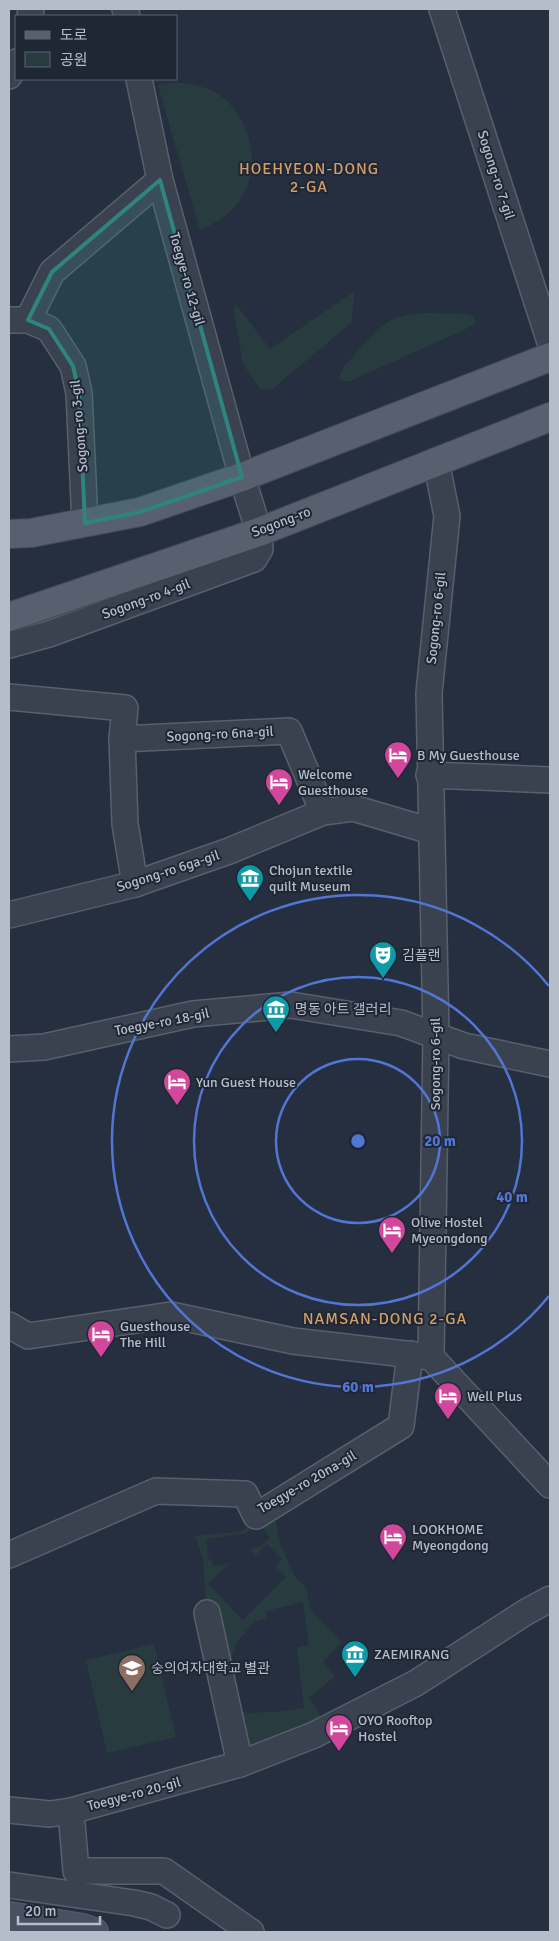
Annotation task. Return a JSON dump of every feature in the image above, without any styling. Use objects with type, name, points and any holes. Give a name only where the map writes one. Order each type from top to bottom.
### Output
[{"type":"main road","points":[[9,534],[31,533],[140,512],[242,477],[550,357]]},
{"type":"main road","name":"Sogong-ro","points":[[9,617],[259,532],[550,417]]},
{"type":"street","name":"Sogong-ro 7-gil","points":[[442,9],[550,342]]},
{"type":"street","points":[[9,76],[15,64]]},
{"type":"street","name":"Toegye-ro 12-gil","points":[[139,80],[160,180],[259,532]]},
{"type":"street","name":"Sogong-ro 3-gil","points":[[85,523],[79,393],[73,366],[49,330],[18,320],[52,272],[160,180]]},
{"type":"street","name":"Sogong-ro 6-gil","points":[[421,1356],[436,1035],[429,775],[429,692],[447,516],[436,461]]},
{"type":"street","name":"Sogong-ro 4-gil","points":[[9,645],[49,634],[254,559],[260,549],[259,532]]},
{"type":"street","points":[[9,697],[125,708],[122,739],[125,824],[135,884]]},
{"type":"street","name":"Sogong-ro 6na-gil","points":[[122,739],[289,731],[323,812]]},
{"type":"street","points":[[429,775],[550,780]]},
{"type":"street","points":[[323,812],[354,808],[431,832]]},
{"type":"street","name":"Sogong-ro 6ga-gil","points":[[9,915],[135,884],[229,851],[323,812]]},
{"type":"street","name":"Toegye-ro 18-gil","points":[[9,1049],[44,1048],[193,1014],[291,1006],[401,1023],[464,1046],[550,1064]]},
{"type":"street","points":[[9,1325],[28,1336],[170,1314],[293,1341],[421,1356],[550,1484]]},
{"type":"street","name":"Toegye-ro 20na-gil","points":[[9,1555],[156,1491],[245,1494],[256,1516],[401,1426],[421,1356]]},
{"type":"street","name":"Toegye-ro 20-gil","points":[[251,1932],[164,1871],[76,1871],[71,1811],[240,1764],[314,1735],[416,1683],[526,1612],[550,1600]]},
{"type":"street","points":[[207,1613],[240,1764]]},
{"type":"street","points":[[9,1810],[50,1814],[71,1811]]},
{"type":"street","points":[[9,1886],[134,1903],[151,1907],[167,1914]]},
{"type":"street","points":[[9,1916],[83,1928],[94,1932]]},
{"type":"highlighted area","points":[[160,180],[242,477],[140,512],[85,523],[79,393],[73,366],[49,329],[28,320],[52,272]]},
{"type":"green space","points":[[175,82],[205,88],[222,97],[233,107],[241,119],[251,148],[250,177],[245,191],[229,213],[200,231],[158,85]]},
{"type":"green space","points":[[355,291],[351,323],[271,390],[260,389],[243,364],[234,311],[235,303],[270,349]]},
{"type":"green space","points":[[412,314],[465,314],[473,316],[476,323],[350,381],[342,381],[339,377],[343,368],[375,333],[389,321]]},
{"type":"green space","points":[[274,1511],[280,1543],[294,1575],[306,1588],[310,1609],[342,1642],[323,1662],[335,1676],[309,1698],[328,1728],[240,1764],[207,1613],[203,1559],[195,1536],[240,1532]],"holes":[[[259,1523],[270,1538],[262,1546],[254,1547],[251,1551],[255,1556],[267,1544],[282,1559],[276,1567],[286,1577],[243,1620],[208,1584],[230,1563],[213,1566],[212,1559],[209,1560],[206,1539],[246,1533]],[[303,1602],[309,1645],[297,1648],[304,1708],[280,1712],[238,1713],[228,1668],[237,1642],[255,1621],[266,1618],[266,1611]]]},
{"type":"green space","points":[[154,1644],[176,1737],[107,1753],[86,1660]]},
{"type":"place","name":"B My Guesthouse","points":[[398,779]]},
{"type":"place","name":"Welcome Guesthouse","points":[[279,806]]},
{"type":"place","name":"Chojun textile quilt Museum","points":[[250,902]]},
{"type":"place","name":"김플랜","points":[[383,979]]},
{"type":"place","name":"명동 아트 갤러리","points":[[276,1033]]},
{"type":"place","name":"Yun Guest House","points":[[177,1106]]},
{"type":"place","name":"Olive Hostel Myeongdong","points":[[392,1254]]},
{"type":"place","name":"Guesthouse The Hill","points":[[101,1358]]},
{"type":"place","name":"Well Plus","points":[[448,1420]]},
{"type":"place","name":"LOOKHOME Myeongdong","points":[[393,1561]]},
{"type":"place","name":"ZAEMIRANG","points":[[355,1678]]},
{"type":"place","name":"숭의여자대학교 별관","points":[[132,1692]]},
{"type":"place","name":"OYO Rooftop Hostel","points":[[339,1752]]},
{"type":"district","name":"HOEHYEON-DONG 2-GA","points":[[309,178]]},
{"type":"district","name":"NAMSAN-DONG 2-GA","points":[[385,1319]]}]
